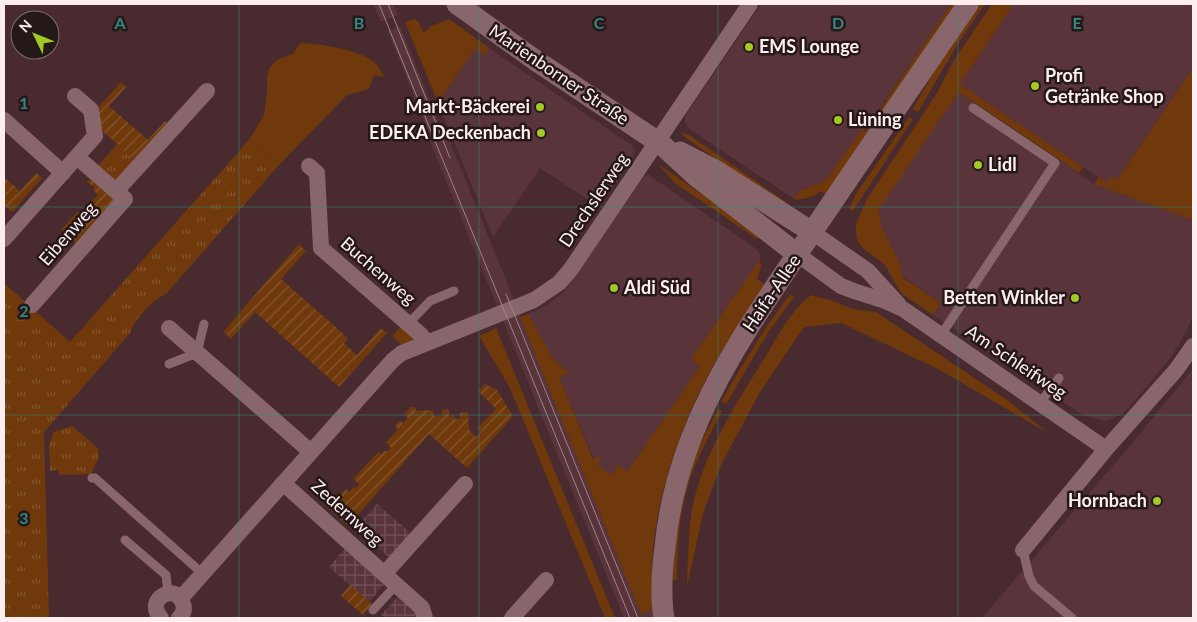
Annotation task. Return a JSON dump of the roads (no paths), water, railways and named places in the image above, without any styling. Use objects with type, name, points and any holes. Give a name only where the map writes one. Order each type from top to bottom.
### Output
[{"type":"street","name":"Marienborner Straße","points":[[457,4],[535,60],[659,143],[697,177],[797,254]]},
{"type":"street","name":"Drechslerweg","points":[[427,343],[534,300],[559,282],[571,269],[659,143],[750,4]]},
{"type":"street","name":"Haifa-Allee","points":[[664,618],[662,587],[668,520],[691,434],[713,388],[758,311],[968,4]]},
{"type":"street","name":"Eibenweg","points":[[116,191],[207,91]]},
{"type":"street","points":[[4,239],[95,136],[91,110],[75,96]]},
{"type":"street","points":[[4,120],[63,173]]},
{"type":"street","name":"Marienborner Straße","points":[[659,143],[715,170],[812,232]]},
{"type":"street","name":"Eibenweg","points":[[32,305],[125,198],[77,157]]},
{"type":"street","name":"Buchenweg","points":[[309,166],[317,173],[321,248],[423,337],[427,343]]},
{"type":"street","name":"Am Schleifweg","points":[[812,232],[868,271],[903,309]]},
{"type":"street","name":"Am Schleifweg","points":[[797,254],[841,286],[903,309],[1106,449]]},
{"type":"street","points":[[169,328],[311,452]]},
{"type":"street","points":[[161,618],[156,611],[156,603],[161,596],[174,596],[203,574],[393,360],[398,355],[427,343]]},
{"type":"street","points":[[1023,550],[1106,449],[1176,370],[1193,346]]},
{"type":"street","name":"Zedernweg","points":[[283,483],[422,608],[425,618]]},
{"type":"street","name":"Zedernweg","points":[[391,579],[464,484]]},
{"type":"street","points":[[512,618],[546,580]]},
{"type":"street","points":[[174,596],[184,609],[179,618]]},
{"type":"lane","points":[[941,335],[1055,163],[973,108]]},
{"type":"lane","points":[[408,324],[430,301],[454,290]]},
{"type":"lane","points":[[168,364],[197,353],[204,324]]},
{"type":"lane","points":[[1040,403],[1059,378]]},
{"type":"lane","points":[[92,478],[95,478],[203,574]]},
{"type":"lane","points":[[125,540],[166,576],[174,596]]},
{"type":"lane","points":[[1023,550],[1029,576],[1034,586],[1072,618]]},
{"type":"lane","points":[[1024,584],[1029,576]]},
{"type":"lane","name":"Zedernweg","points":[[373,610],[391,579]]},
{"type":"tram line","points":[[379,4],[630,618]]},
{"type":"tram line","points":[[388,4],[450,158]]},
{"type":"tram line","points":[[506,294],[638,618]]},
{"type":"place","name":"EMS Lounge","points":[[749,47]]},
{"type":"place","name":"Profi Getränke Shop","points":[[1035,86]]},
{"type":"place","name":"Markt-Bäckerei","points":[[540,107]]},
{"type":"place","name":"Lüning","points":[[838,120]]},
{"type":"place","name":"EDEKA Deckenbach","points":[[541,133]]},
{"type":"place","name":"Lidl","points":[[978,165]]},
{"type":"place","name":"Aldi Süd","points":[[614,288]]},
{"type":"place","name":"Betten Winkler","points":[[1075,298]]},
{"type":"place","name":"Hornbach","points":[[1157,501]]}]
